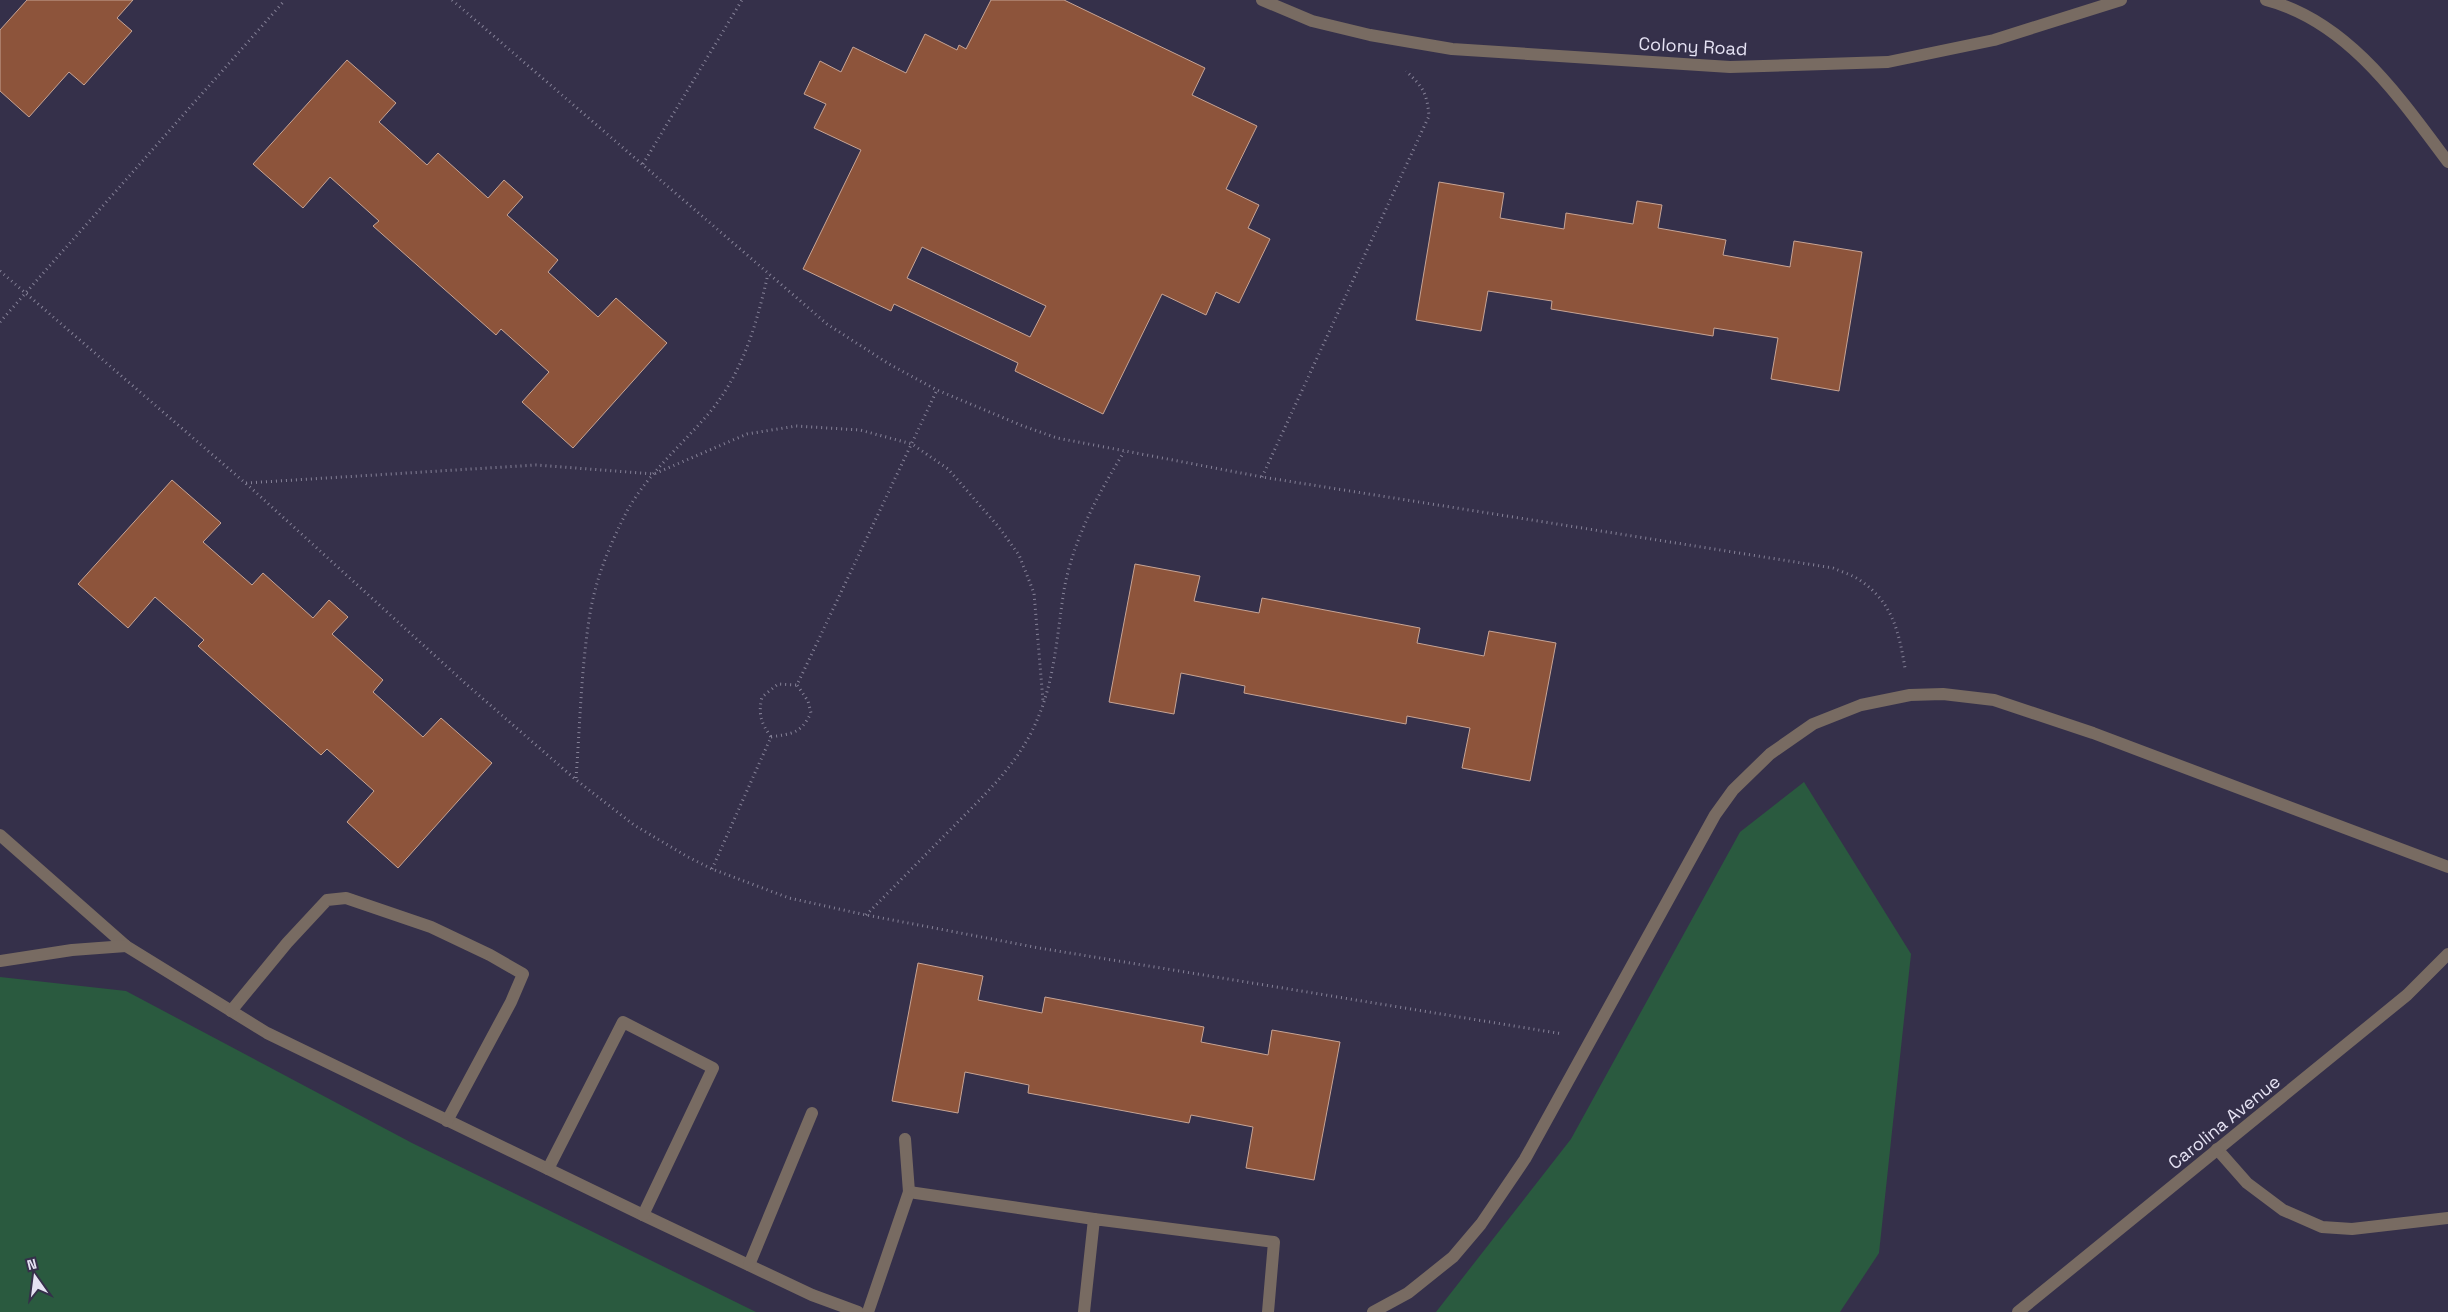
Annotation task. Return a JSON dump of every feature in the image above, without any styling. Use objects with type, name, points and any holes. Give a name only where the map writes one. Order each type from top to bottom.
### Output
[{"type":"street","name":"Colony Road","points":[[1262,0],[1312,21],[1370,35],[1452,49],[1730,67],[1888,62],[1994,40],[2121,0]]},
{"type":"street","points":[[2266,0],[2312,18],[2353,47],[2401,99],[2448,162]]},
{"type":"street","points":[[1374,1312],[1408,1293],[1452,1256],[1481,1224],[1525,1159],[1715,815],[1734,790],[1770,754],[1814,724],[1861,704],[1910,695],[1943,694],[1994,700],[2093,734],[2448,867]]},
{"type":"street","points":[[0,835],[126,946],[266,1033],[812,1295],[858,1312]]},
{"type":"street","points":[[231,1011],[287,943],[327,900],[346,898],[354,900],[431,927],[490,955],[523,974],[511,1002],[447,1121]]},
{"type":"street","points":[[0,961],[72,950],[126,946]]},
{"type":"street","name":"Carolina Avenue","points":[[2018,1312],[2407,995],[2448,954]]},
{"type":"street","points":[[548,1169],[623,1022],[713,1068],[643,1215]]},
{"type":"street","points":[[749,1265],[812,1113]]},
{"type":"street","points":[[868,1312],[908,1192],[905,1139]]},
{"type":"street","points":[[2218,1149],[2254,1189],[2283,1210],[2322,1227],[2352,1229],[2448,1218]]},
{"type":"street","points":[[908,1192],[1094,1219],[1274,1242],[1268,1312]]},
{"type":"street","points":[[1084,1312],[1094,1219]]},
{"type":"path","points":[[0,322],[285,0]]},
{"type":"path","points":[[452,0],[827,324],[889,364],[937,390],[1057,438],[1124,452],[1262,477],[1833,568],[1861,580],[1883,601],[1898,628],[1910,695]]},
{"type":"path","points":[[643,164],[742,0]]},
{"type":"path","points":[[1262,477],[1429,116],[1427,97],[1419,83],[1405,69]]},
{"type":"path","points":[[0,271],[245,483],[466,684],[576,778],[634,825],[712,869],[788,898],[866,915],[1039,948],[1592,1038]]},
{"type":"path","points":[[576,778],[589,618],[603,564],[627,512],[654,474],[711,410],[739,368],[757,322],[768,274]]},
{"type":"path","points":[[797,685],[937,390]]},
{"type":"path","points":[[245,483],[536,465],[654,474],[747,434],[796,426],[860,430],[912,444],[948,469],[998,526],[1019,555],[1034,593],[1043,701]]},
{"type":"path","points":[[866,915],[1002,777],[1031,733],[1050,685],[1058,644],[1065,589],[1077,544],[1101,489],[1124,452]]},
{"type":"path","points":[[771,737],[761,724],[759,710],[762,697],[778,684],[797,685]]},
{"type":"path","points":[[771,737],[789,734],[803,728],[811,713],[808,701],[797,685]]},
{"type":"path","points":[[712,869],[771,737]]},
{"type":"green space","points":[[1804,782],[1911,954],[1879,1253],[1840,1312],[1436,1312],[1571,1139],[1740,832]]},
{"type":"green space","points":[[0,977],[126,991],[412,1143],[756,1312],[0,1312]]},
{"type":"building","points":[[27,0],[133,0],[117,18],[132,31],[84,85],[69,72],[29,117],[0,91],[0,30]]},
{"type":"building","points":[[991,0],[1064,0],[1205,68],[1192,95],[1257,126],[1226,189],[1259,205],[1248,228],[1270,239],[1239,303],[1216,292],[1206,315],[1162,294],[1103,414],[1015,371],[1018,363],[894,304],[891,311],[803,269],[861,150],[814,128],[826,104],[804,94],[820,61],[841,72],[853,47],[906,73],[925,34],[957,50],[959,45],[966,49]],"holes":[[[922,247],[1046,306],[1030,337],[907,278]]]},
{"type":"building","points":[[347,60],[396,103],[379,122],[427,165],[438,153],[488,198],[504,180],[523,197],[507,215],[558,260],[548,272],[598,317],[616,298],[667,343],[573,448],[522,402],[549,372],[501,329],[496,335],[373,226],[379,221],[330,177],[303,208],[253,164]]},
{"type":"building","points":[[1439,182],[1504,193],[1500,218],[1564,229],[1566,213],[1633,224],[1637,201],[1662,205],[1658,228],[1726,240],[1723,255],[1790,267],[1794,241],[1862,252],[1839,391],[1771,379],[1778,338],[1714,328],[1713,336],[1551,309],[1552,301],[1488,291],[1481,331],[1416,320]]},
{"type":"building","points":[[172,480],[221,523],[203,542],[252,585],[263,573],[313,618],[329,600],[348,617],[332,634],[383,680],[373,692],[423,737],[441,718],[492,763],[398,868],[347,822],[374,791],[327,749],[321,755],[198,646],[204,640],[155,597],[128,628],[78,584]]},
{"type":"building","points":[[1135,564],[1200,576],[1194,601],[1259,613],[1262,598],[1420,628],[1417,643],[1484,656],[1489,631],[1556,643],[1530,781],[1462,768],[1470,728],[1407,716],[1406,724],[1244,693],[1245,686],[1181,673],[1174,714],[1109,702]]},
{"type":"building","points":[[918,963],[983,976],[978,1000],[1042,1013],[1045,997],[1204,1027],[1201,1042],[1268,1055],[1272,1030],[1340,1042],[1314,1180],[1246,1168],[1253,1127],[1191,1115],[1189,1123],[1028,1093],[1029,1085],[965,1072],[958,1113],[892,1101]]}]
